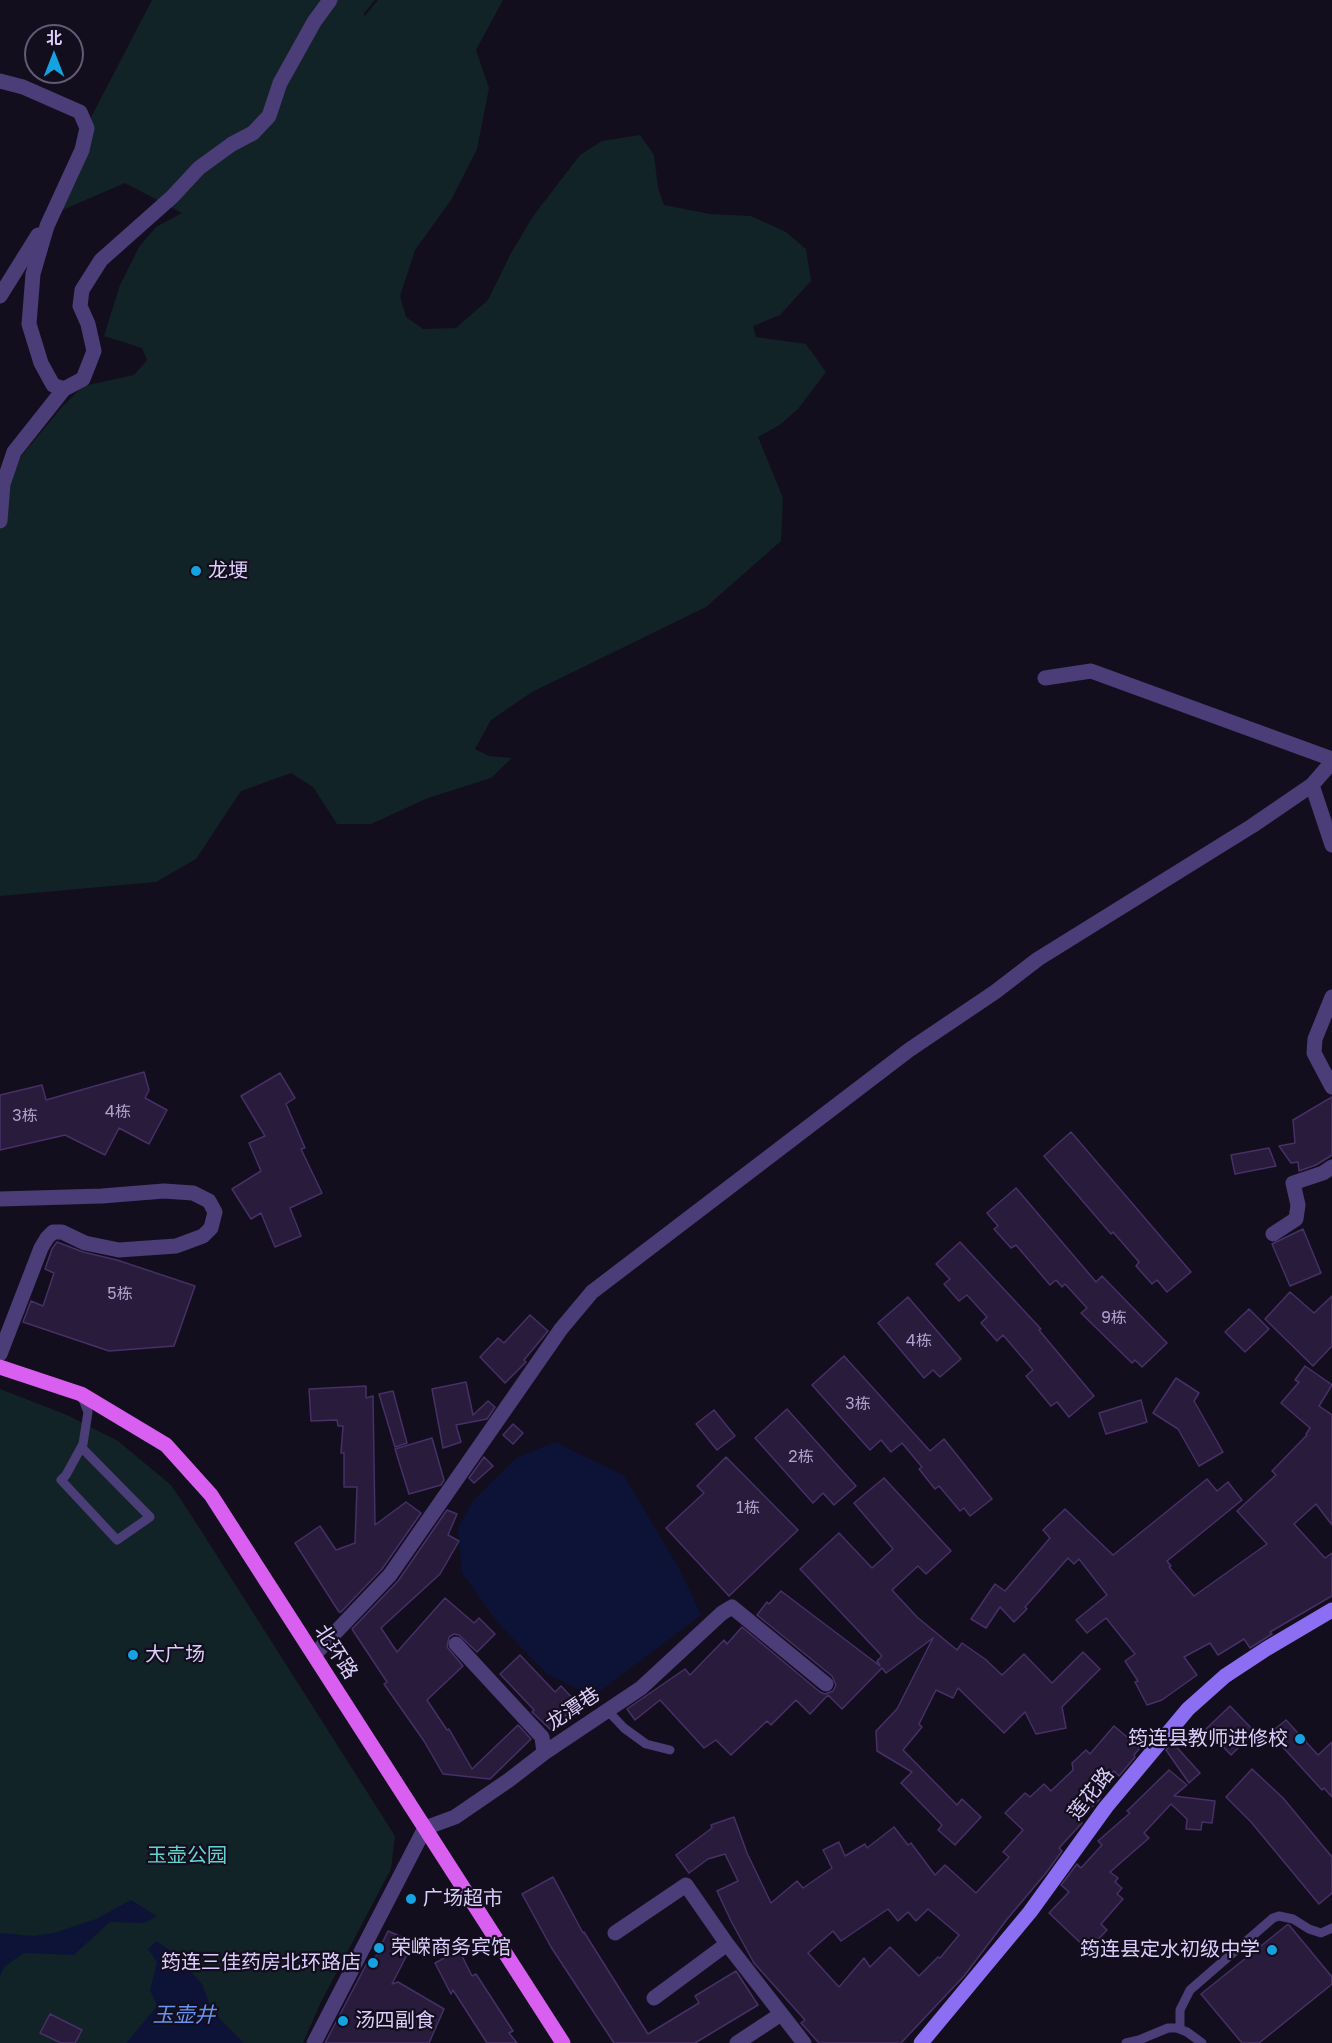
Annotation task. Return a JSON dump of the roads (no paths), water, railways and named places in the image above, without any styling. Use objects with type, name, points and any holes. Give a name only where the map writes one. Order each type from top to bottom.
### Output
[{"type":"main road","name":"北环路","points":[[0,1367],[81,1394],[166,1445],[211,1495],[563,2043]]},
{"type":"main road","name":"莲花路","points":[[921,2043],[1030,1912],[1106,1807],[1188,1709],[1225,1676],[1332,1610]]},
{"type":"street","points":[[0,521],[3,484],[14,452],[63,389],[83,379],[94,351],[88,324],[80,306],[82,290],[101,260],[172,197],[199,168],[231,144],[253,132],[269,116],[280,83],[314,22],[330,0]]},
{"type":"street","points":[[0,81],[23,87],[80,112],[87,128],[82,150],[47,226],[33,273],[29,324],[41,363],[53,386],[63,389]]},
{"type":"street","points":[[0,296],[56,208]]},
{"type":"street","points":[[314,1655],[390,1575],[561,1329],[592,1292],[909,1050],[995,992],[1038,959],[1252,826],[1312,785],[1332,760],[1091,671],[1045,678]]},
{"type":"street","points":[[1312,785],[1332,845]]},
{"type":"street","points":[[1332,997],[1315,1039],[1314,1053],[1332,1087]]},
{"type":"street","points":[[1273,1234],[1296,1219],[1298,1205],[1293,1183],[1323,1173],[1332,1167]]},
{"type":"street","points":[[0,1198],[102,1196],[164,1191],[193,1193],[209,1201],[215,1212],[211,1228],[203,1236],[176,1246],[111,1250],[85,1243],[62,1232],[53,1232],[41,1248],[0,1354]]},
{"type":"street","name":"龙潭巷","points":[[425,1828],[455,1816],[641,1688],[722,1613],[732,1607],[826,1684]]},
{"type":"street","points":[[456,1644],[542,1737],[544,1753]]},
{"type":"street","points":[[314,2043],[425,1828]]},
{"type":"street","points":[[615,1933],[686,1885],[727,1944],[804,2043]]},
{"type":"street","points":[[654,1998],[727,1944]]},
{"type":"street","points":[[736,2043],[782,2014]]},
{"type":"lane","points":[[81,1394],[88,1412],[88,1425],[82,1448],[61,1480],[117,1540],[150,1517],[82,1448]]},
{"type":"lane","points":[[608,1710],[624,1728],[646,1744],[670,1750]]},
{"type":"lane","points":[[1180,2029],[1180,2010],[1190,1990],[1273,1918],[1279,1916],[1293,1919],[1321,1933],[1332,1928]]},
{"type":"lane","points":[[1126,2043],[1168,2028],[1180,2029],[1202,2043]]},
{"type":"water","points":[[555,1442],[624,1476],[680,1570],[701,1615],[593,1696],[547,1674],[498,1623],[462,1573],[458,1528],[473,1501],[516,1458]]},
{"type":"water","points":[[131,1900],[157,1916],[144,1923],[110,1922],[74,1955],[24,1953],[4,1967],[0,1976],[0,1933],[33,1936],[54,1933],[96,1919]]},
{"type":"water","name":"玉壶井","points":[[156,1941],[173,1952],[202,1984],[212,2011],[244,2043],[126,2043],[157,2006],[150,1990],[157,1962],[148,1949]]},
{"type":"place","name":"龙埂","points":[[196,571]]},
{"type":"place","name":"大广场","points":[[133,1655]]},
{"type":"place","name":"筠连县教师进修校","points":[[1300,1739]]},
{"type":"place","name":"广场超市","points":[[411,1899]]},
{"type":"place","name":"荣嵘商务宾馆","points":[[379,1948]]},
{"type":"place","name":"筠连县定水初级中学","points":[[1272,1950]]},
{"type":"place","name":"筠连三佳药房北环路店","points":[[373,1963]]},
{"type":"place","name":"汤四副食","points":[[343,2021]]},
{"type":"park label","name":"玉壶公园","points":[[187,1856]]}]
